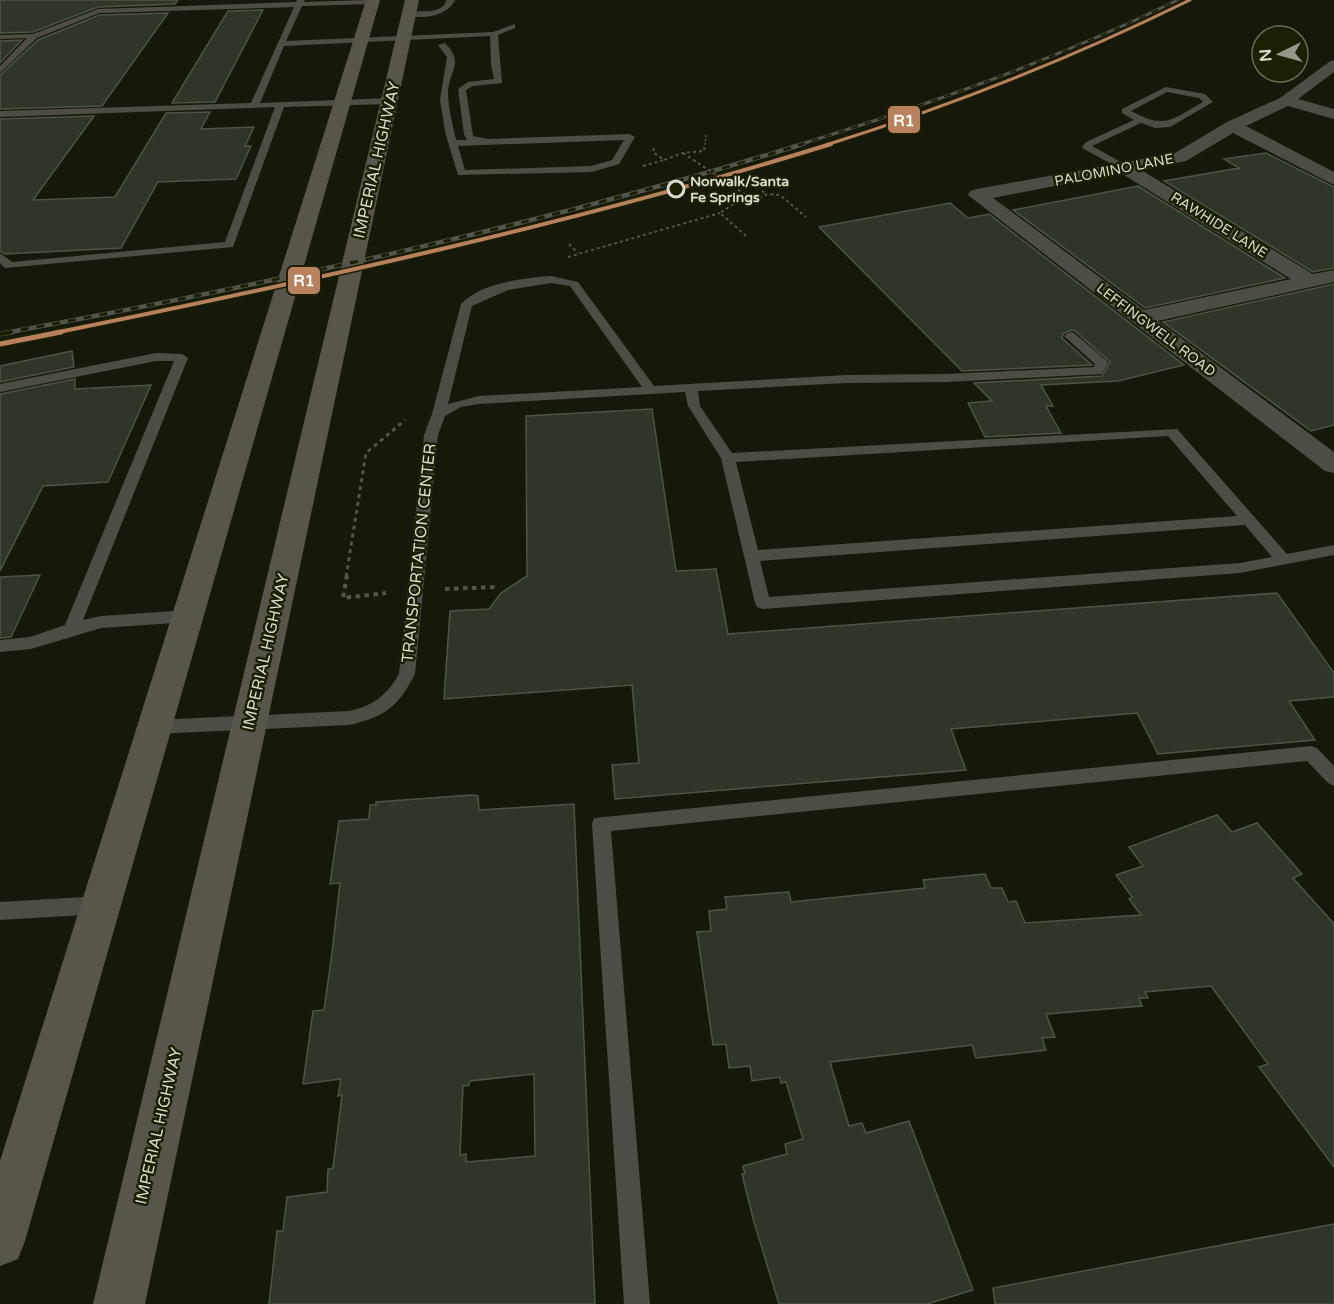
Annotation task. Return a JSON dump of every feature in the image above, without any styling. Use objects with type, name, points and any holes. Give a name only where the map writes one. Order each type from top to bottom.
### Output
[{"type":"main road","points":[[3,1223],[102,905],[372,1]]},
{"type":"main road","name":"IMPERIAL HIGHWAY","points":[[119,1304],[404,42],[410,7]]},
{"type":"street","name":"PALOMINO LANE","points":[[977,195],[1127,169],[1180,157],[1233,126],[1286,101],[1334,65]]},
{"type":"street","points":[[1286,101],[1334,114]]},
{"type":"street","points":[[1233,126],[1334,179]]},
{"type":"street","name":"RAWHIDE LANE","points":[[1127,169],[1311,282]]},
{"type":"street","name":"LEFFINGWELL ROAD","points":[[977,195],[1140,318],[1323,444],[1334,465]]},
{"type":"street","points":[[1140,318],[1334,276]]},
{"type":"lane","points":[[410,7],[442,12],[449,6],[451,0]]},
{"type":"lane","points":[[0,37],[34,36],[98,11],[372,1]]},
{"type":"lane","points":[[254,106],[300,2]]},
{"type":"lane","points":[[404,42],[494,34],[512,26]]},
{"type":"lane","points":[[494,34],[495,65],[500,81],[471,84],[462,89],[470,138],[505,141]]},
{"type":"lane","points":[[0,71],[34,36]]},
{"type":"lane","points":[[281,44],[361,42],[495,44]]},
{"type":"lane","points":[[442,45],[448,50],[453,69],[444,90],[453,143],[460,173],[592,169],[616,162],[630,137],[453,143]]},
{"type":"lane","points":[[1127,169],[1087,147],[1093,140],[1141,120],[1155,125],[1167,125],[1209,102],[1202,96],[1166,89],[1125,111],[1141,120]]},
{"type":"lane","points":[[0,114],[390,101]]},
{"type":"lane","points":[[0,256],[9,266],[229,245],[280,105]]},
{"type":"lane","name":"TRANSPORTATION CENTER","points":[[155,727],[249,725],[349,718],[366,715],[381,708],[398,691],[407,674],[431,435],[440,414],[467,304],[480,294],[551,278],[565,279],[574,284],[651,391]]},
{"type":"lane","points":[[440,414],[448,408],[468,402],[846,379],[947,378],[1098,371],[1102,363],[1070,336]]},
{"type":"lane","points":[[0,388],[156,357],[182,358],[71,629]]},
{"type":"lane","points":[[691,388],[694,406],[728,458],[763,603],[1240,568],[1334,550]]},
{"type":"lane","points":[[728,458],[1172,432],[1283,560]]},
{"type":"lane","points":[[752,556],[1248,520]]},
{"type":"lane","points":[[0,646],[31,644],[71,629],[102,622],[189,616]]},
{"type":"lane","points":[[637,1304],[602,824],[1311,753],[1334,778]]},
{"type":"lane","points":[[0,911],[102,905]]},
{"type":"path","points":[[654,145],[653,152],[664,160],[683,153],[705,152],[706,134]]},
{"type":"path","points":[[683,153],[755,201]]},
{"type":"path","points":[[762,191],[767,194],[780,195],[806,217]]},
{"type":"path","points":[[746,236],[720,213],[735,203],[755,201],[767,194]]},
{"type":"path","points":[[569,244],[579,254]]},
{"type":"building","points":[[0,0],[178,0],[175,4],[98,7],[33,32],[0,33]]},
{"type":"building","points":[[263,10],[215,102],[172,103],[228,11]]},
{"type":"building","points":[[168,13],[102,106],[0,109],[0,75],[38,40],[99,15]]},
{"type":"building","points":[[22,40],[0,63],[0,41]]},
{"type":"building","points":[[210,112],[201,129],[254,127],[245,146],[251,146],[236,179],[158,182],[121,248],[5,254],[0,251],[0,119],[94,116],[33,200],[115,197],[166,113]]},
{"type":"building","points":[[1266,153],[1334,187],[1334,268],[1313,272],[1164,181],[1239,168],[1224,159]]},
{"type":"building","points":[[1138,186],[1285,278],[1145,308],[1013,210]]},
{"type":"building","points":[[950,203],[968,218],[989,214],[1184,365],[1118,381],[1041,385],[1053,406],[1046,406],[1061,433],[985,437],[968,403],[992,401],[974,383],[1102,376],[1110,362],[1071,330],[1063,334],[1062,338],[1092,365],[962,371],[819,227]]},
{"type":"building","points":[[1334,284],[1334,425],[1311,431],[1163,322]]},
{"type":"building","points":[[72,351],[74,367],[0,382],[0,366]]},
{"type":"building","points":[[75,379],[75,389],[151,385],[108,482],[43,486],[0,571],[0,394]]},
{"type":"building","points":[[652,409],[676,571],[716,569],[728,634],[1277,593],[1334,673],[1334,697],[1289,701],[1315,740],[1158,754],[1137,713],[951,729],[966,770],[615,799],[612,765],[639,763],[632,685],[444,699],[450,611],[489,609],[501,593],[527,576],[526,416]]},
{"type":"building","points":[[40,575],[11,637],[0,638],[0,577]]},
{"type":"building","points":[[472,795],[478,796],[479,810],[574,804],[595,1304],[269,1304],[277,1231],[283,1231],[287,1197],[327,1192],[328,1169],[333,1168],[342,1095],[338,1096],[341,1079],[303,1084],[313,1011],[324,1010],[332,953],[340,883],[330,884],[339,821],[369,819],[370,805],[376,805],[376,802]],"holes":[[[534,1074],[535,1156],[466,1162],[466,1154],[460,1155],[463,1086],[469,1085],[470,1081]]]},
{"type":"building","points":[[1217,815],[1232,832],[1257,823],[1302,874],[1293,878],[1334,924],[1334,1167],[1259,1067],[1268,1064],[1211,986],[1145,992],[1148,998],[1139,998],[1142,1006],[1046,1014],[1055,1037],[1042,1038],[1046,1050],[976,1058],[972,1045],[830,1062],[849,1126],[862,1123],[866,1133],[909,1121],[973,1290],[927,1304],[779,1304],[754,1222],[742,1174],[745,1174],[743,1166],[787,1154],[785,1144],[803,1139],[786,1082],[781,1083],[780,1077],[752,1081],[750,1066],[729,1068],[726,1044],[713,1045],[697,932],[711,931],[709,911],[727,909],[725,897],[789,892],[791,902],[925,888],[923,880],[985,874],[991,888],[1002,888],[1008,902],[1016,901],[1025,923],[1141,915],[1129,899],[1132,897],[1116,875],[1143,866],[1129,847]]},
{"type":"building","points":[[1334,1224],[1334,1304],[995,1304],[993,1288]]},
{"type":"railway","points":[[798,145],[991,80],[1132,22],[1178,0]]},
{"type":"railway","points":[[5,333],[206,294],[407,250],[606,201],[803,144]]},
{"type":"railway","points":[[0,334],[13,332]]},
{"type":"transit line","name":"R1","points":[[0,344],[408,257],[720,177],[858,135],[994,88],[1126,32],[1190,0]]},
{"type":"place","name":"Norwalk/Santa Fe Springs","points":[[676,189]]}]
